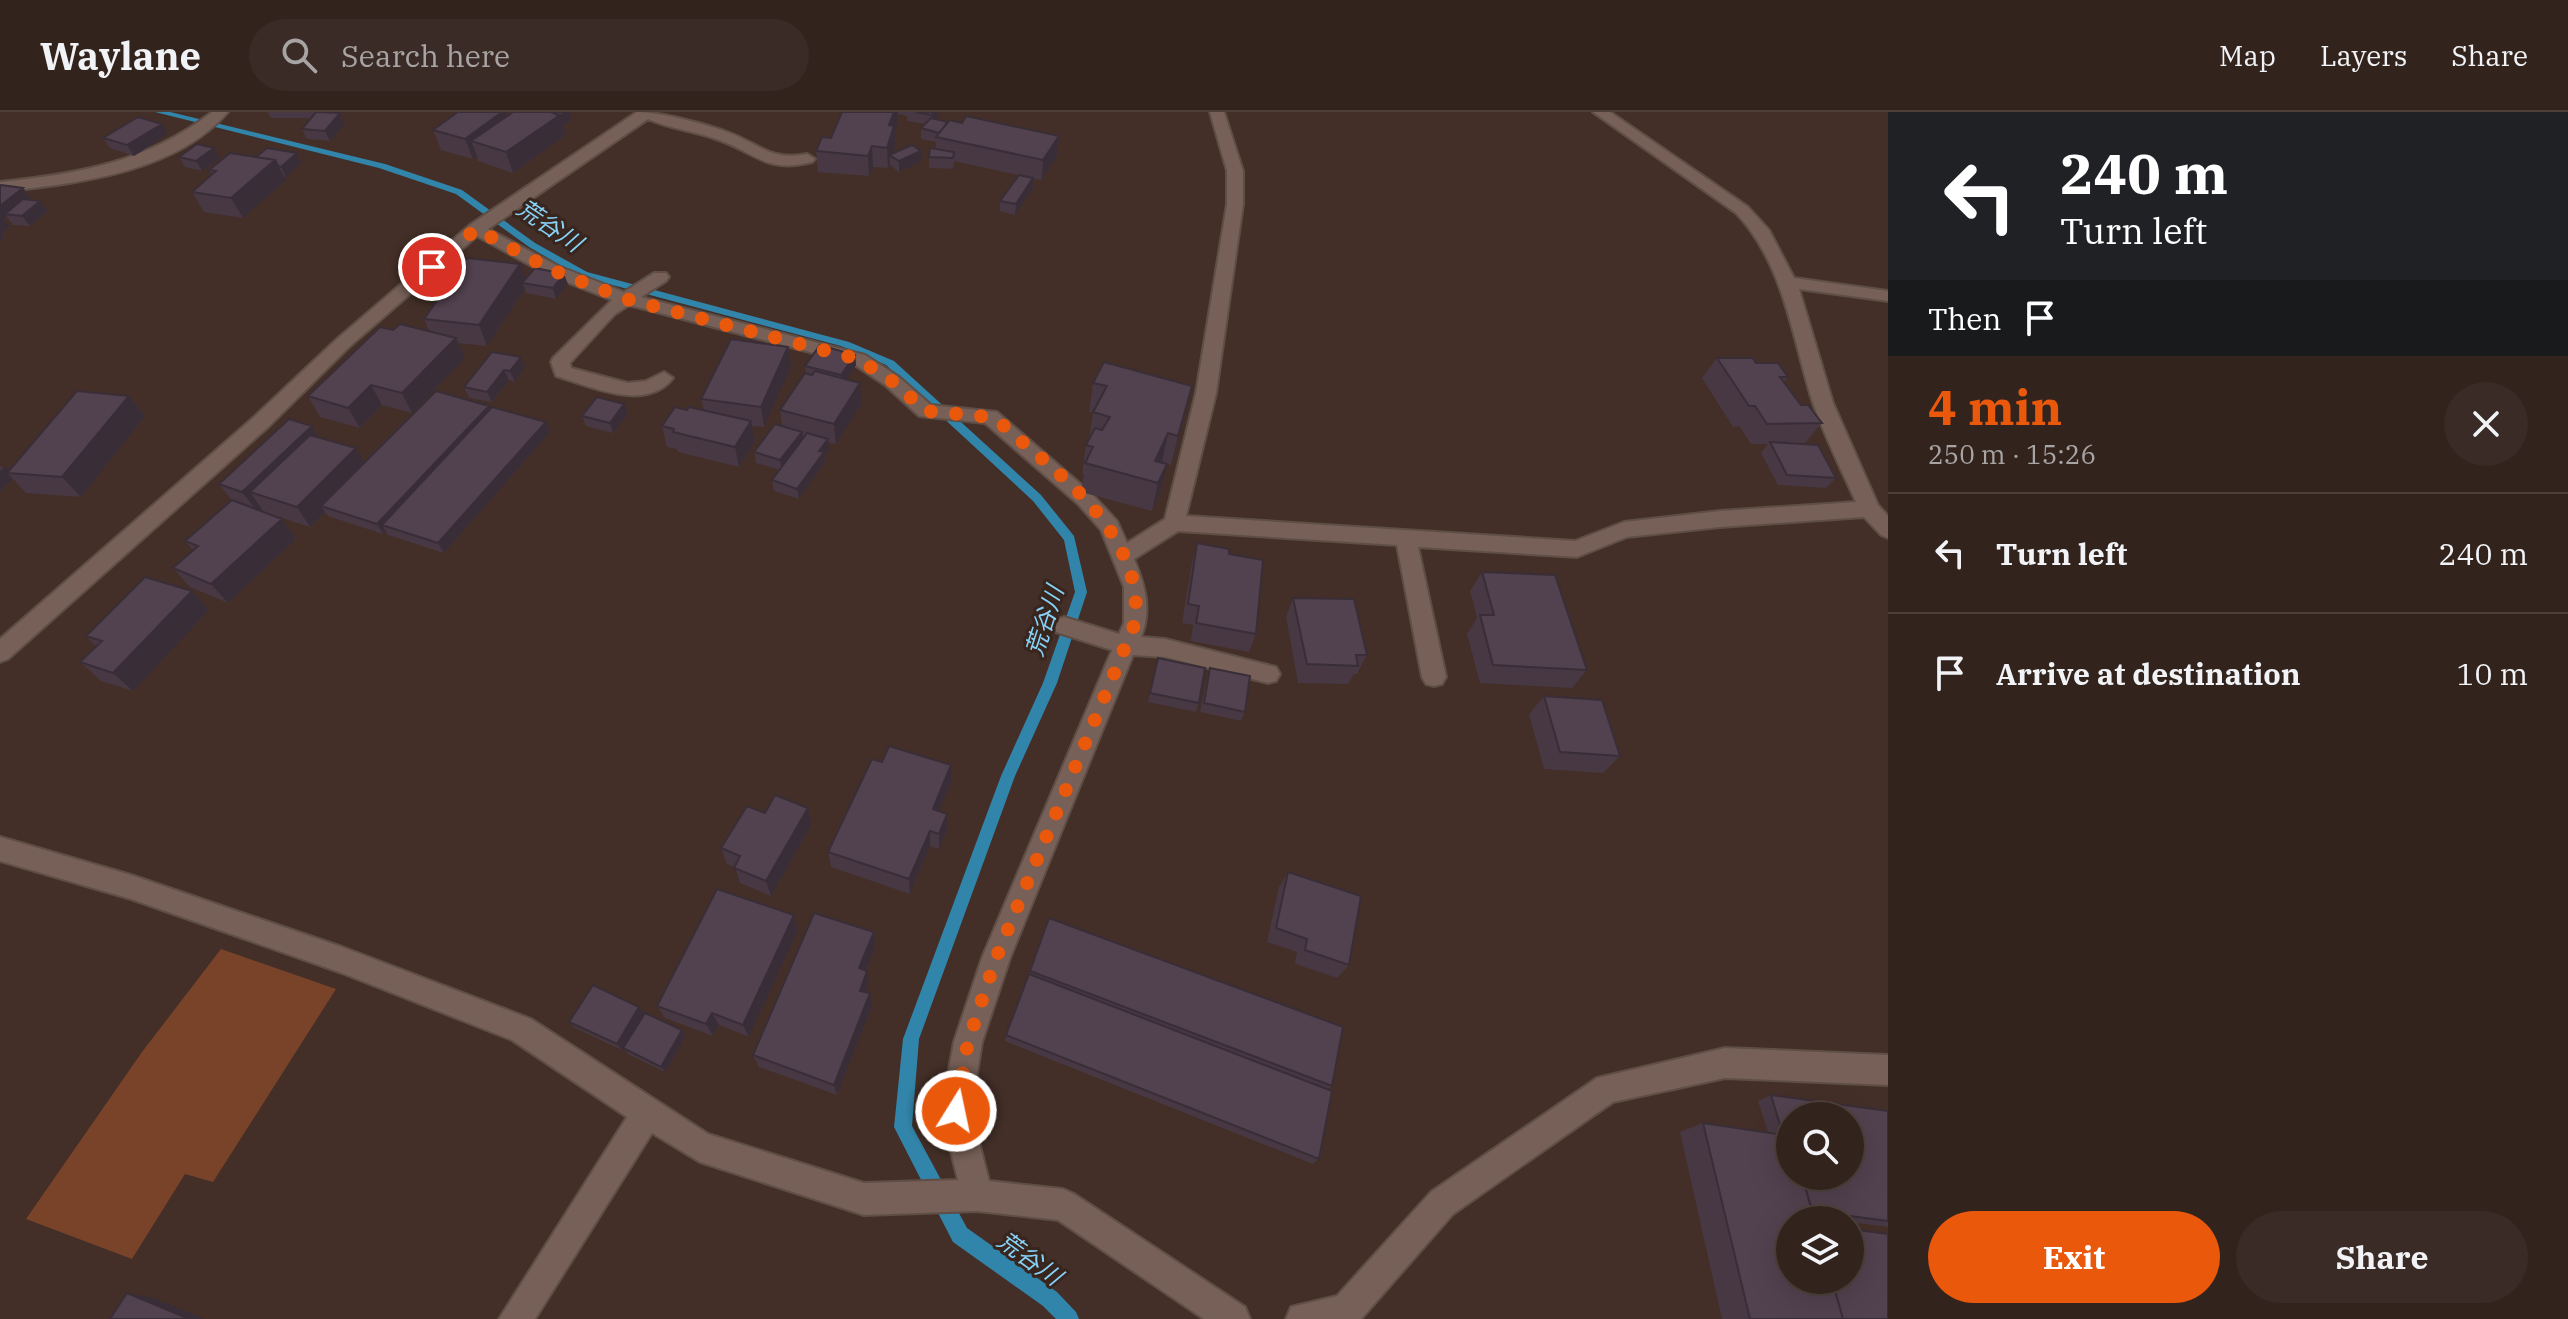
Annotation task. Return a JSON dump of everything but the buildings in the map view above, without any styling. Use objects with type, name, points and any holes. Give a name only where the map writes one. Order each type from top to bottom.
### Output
[{"type":"street","points":[[1174,523],[1206,393],[1235,204],[1235,171],[1217,112]]},
{"type":"street","points":[[1600,112],[1742,210],[1761,230],[1788,283],[1823,403],[1869,509],[1888,530]]},
{"type":"street","points":[[0,187],[74,180],[117,169],[188,139],[220,113]]},
{"type":"street","points":[[0,653],[260,423],[343,343],[476,229],[646,113],[724,136],[763,156],[786,163],[807,159]]},
{"type":"street","points":[[476,229],[552,270],[626,299],[858,359],[892,381],[926,411],[990,417],[1085,499],[1110,526],[1135,587],[1135,623],[996,958],[968,1042],[956,1111],[977,1195]]},
{"type":"street","points":[[660,277],[609,310],[560,362],[563,372],[637,391],[652,389],[664,378]]},
{"type":"street","points":[[1788,283],[1888,296]]},
{"type":"street","points":[[1123,556],[1174,523],[1577,549],[1624,530],[1720,519],[1869,509]]},
{"type":"street","points":[[1406,539],[1434,677]]},
{"type":"street","points":[[1064,626],[1126,645],[1165,648],[1268,674]]},
{"type":"street","points":[[0,849],[176,903],[342,960],[521,1029],[700,1147],[864,1199],[977,1195],[1063,1205],[1233,1319]]},
{"type":"street","points":[[1303,1319],[1346,1311],[1442,1203],[1607,1088],[1725,1063],[1888,1070]]},
{"type":"street","points":[[516,1319],[647,1113]]},
{"type":"shaded area","points":[[221,949],[336,989],[213,1182],[185,1174],[132,1259],[26,1219],[142,1052]]},
{"type":"waterway","name":"荒谷川","points":[[159,112],[382,166],[459,192],[532,245],[583,274],[845,344],[890,363],[1037,498],[1070,539],[1081,592],[1050,683],[1008,776],[911,1039],[903,1127],[960,1235],[1050,1299],[1069,1319]]},
{"type":"route","points":[[432,267],[476,229],[552,270],[626,299],[858,359],[892,381],[926,411],[990,417],[1004,426],[1085,499],[1110,526],[1135,587],[1135,623],[996,958],[968,1042],[956,1111]]}]
